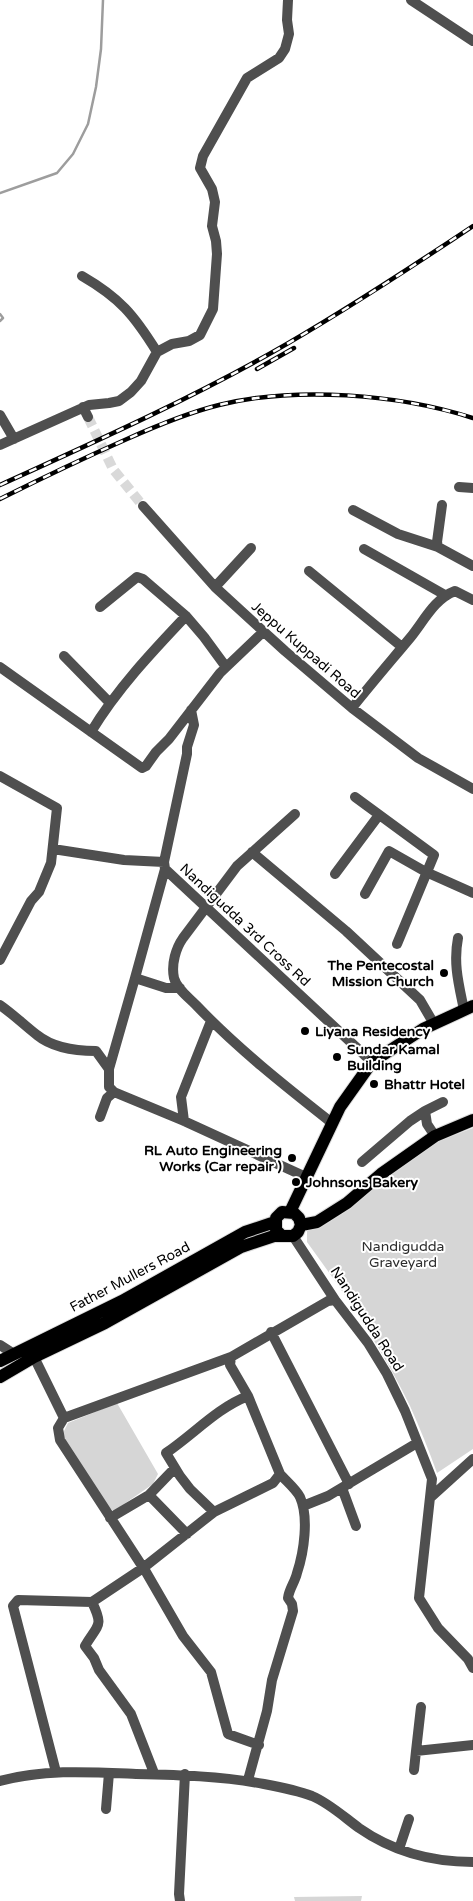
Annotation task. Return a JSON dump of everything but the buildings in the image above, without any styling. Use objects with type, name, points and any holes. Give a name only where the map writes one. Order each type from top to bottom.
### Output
[{"type":"main road","points":[[290,1212],[340,1106],[372,1062],[424,1029],[469,1008]]},
{"type":"main road","points":[[0,1377],[34,1357],[105,1323],[241,1247],[264,1238],[292,1232],[316,1222],[346,1203],[381,1174],[435,1136],[473,1120]]},
{"type":"main road","points":[[282,1212],[290,1212],[297,1215],[292,1232],[276,1230],[275,1222],[282,1212]]},
{"type":"main road","name":"Father Mullers Road","points":[[0,1361],[122,1301],[245,1232],[275,1222]]},
{"type":"street","points":[[0,445],[89,404],[109,404],[119,401],[131,392],[145,375],[157,352],[172,344],[189,341],[200,335],[213,309],[217,254],[212,226],[215,202],[212,189],[200,168],[203,156],[246,78],[279,58],[285,49],[289,34],[287,20],[288,0]]},
{"type":"street","points":[[411,0],[424,3],[473,41]]},
{"type":"street","points":[[82,276],[118,300],[132,316],[157,352]]},
{"type":"street","points":[[83,407],[88,417]]},
{"type":"street","points":[[0,415],[14,439]]},
{"type":"street","points":[[459,487],[473,488]]},
{"type":"street","name":"Jeppu Kuppadi Road","points":[[143,506],[215,587],[263,632],[352,708],[418,758],[473,789]]},
{"type":"street","points":[[438,548],[437,542],[442,506]]},
{"type":"street","points":[[353,510],[398,534],[438,548],[473,566]]},
{"type":"street","points":[[215,587],[251,548]]},
{"type":"street","points":[[364,549],[445,595]]},
{"type":"street","points":[[309,572],[402,647]]},
{"type":"street","points":[[100,607],[137,577],[143,579],[186,616],[226,666]]},
{"type":"street","points":[[352,708],[434,606],[445,595],[455,591],[473,600]]},
{"type":"street","points":[[91,732],[110,702],[140,664],[186,616]]},
{"type":"street","points":[[0,667],[142,768],[146,766],[226,666],[263,632]]},
{"type":"street","points":[[64,656],[110,702]]},
{"type":"street","points":[[191,710],[194,725],[187,747],[164,866],[109,1069],[109,1087],[114,1092],[184,1121],[306,1177]]},
{"type":"street","points":[[0,776],[57,808],[51,863],[39,892],[30,901],[0,960]]},
{"type":"street","points":[[355,797],[434,854],[397,944]]},
{"type":"street","points":[[295,814],[238,866],[205,908],[176,948],[174,978],[180,988],[211,1021],[268,1072],[332,1123]]},
{"type":"street","points":[[335,874],[379,814]]},
{"type":"street","points":[[53,849],[164,866]]},
{"type":"street","points":[[365,894],[389,851],[426,872],[473,892]]},
{"type":"street","points":[[252,852],[346,931],[420,1000],[434,1024]]},
{"type":"street","name":"Nandigudda 3rd Cross Rd","points":[[164,866],[205,908],[372,1062]]},
{"type":"street","points":[[458,938],[455,955],[456,977],[469,1008]]},
{"type":"street","points":[[135,978],[166,988],[180,988]]},
{"type":"street","points":[[0,1005],[45,1040],[60,1047],[96,1052],[109,1069]]},
{"type":"street","points":[[184,1121],[181,1097],[211,1021]]},
{"type":"street","points":[[100,1117],[107,1098],[114,1092]]},
{"type":"street","points":[[362,1162],[410,1120],[443,1102]]},
{"type":"street","points":[[425,1111],[427,1124],[435,1136]]},
{"type":"street","name":"Nandigudda Road","points":[[292,1232],[335,1300],[368,1343],[387,1374],[418,1443],[432,1479],[419,1598],[438,1628],[468,1659],[473,1668]]},
{"type":"street","points":[[259,1744],[228,1734],[211,1672],[183,1636],[143,1568],[60,1440],[58,1428],[64,1418],[231,1357],[271,1332],[328,1301],[335,1300]]},
{"type":"street","points":[[271,1332],[345,1486],[356,1526]]},
{"type":"street","points":[[0,1345],[14,1354]]},
{"type":"street","points":[[34,1357],[64,1418]]},
{"type":"street","points":[[231,1357],[230,1365],[248,1396],[280,1474],[299,1495],[305,1518],[301,1557],[297,1575],[288,1598],[292,1604],[293,1611],[272,1680],[268,1711],[248,1780]]},
{"type":"street","points":[[214,1512],[190,1490],[166,1452],[189,1437],[227,1406],[248,1396]]},
{"type":"street","points":[[303,1506],[328,1496],[418,1443]]},
{"type":"street","points":[[431,1497],[473,1459]]},
{"type":"street","points":[[110,1518],[149,1495],[175,1468]]},
{"type":"street","points":[[56,1772],[13,1606],[18,1600],[92,1602],[143,1568],[214,1512],[273,1483],[280,1474]]},
{"type":"street","points":[[149,1495],[187,1534]]},
{"type":"street","points":[[92,1602],[99,1617],[99,1626],[86,1646],[99,1670],[131,1714],[154,1774]]},
{"type":"street","points":[[414,1770],[421,1707]]},
{"type":"street","points":[[416,1751],[473,1745]]},
{"type":"street","points":[[0,1781],[27,1775],[56,1772],[185,1774],[248,1780],[312,1796],[368,1834],[399,1849],[434,1860],[473,1862]]},
{"type":"street","points":[[106,1808],[109,1773]]},
{"type":"street","points":[[180,1901],[185,1774]]},
{"type":"street","points":[[399,1849],[409,1819]]},
{"type":"green space","name":"Nandigudda Graveyard","points":[[473,1128],[473,1449],[437,1473],[399,1384],[362,1322],[307,1242],[307,1231],[328,1219],[431,1144]]},
{"type":"green space","points":[[117,1403],[158,1474],[153,1484],[114,1511],[106,1506],[62,1435],[68,1423]]},
{"type":"green space","points":[[362,1896],[361,1901],[295,1901],[294,1897]]},
{"type":"waterway","points":[[0,193],[57,173],[73,154],[88,124],[96,87],[101,49],[103,0]]},
{"type":"waterway","points":[[0,314],[3,318],[0,321]]},
{"type":"tunnel","points":[[88,417],[113,469],[143,506]]},
{"type":"railway","points":[[0,485],[137,422],[238,371],[348,307],[473,226]]},
{"type":"railway","points":[[257,369],[294,348]]},
{"type":"railway","points":[[0,499],[160,425],[207,408],[249,399],[313,394],[347,395],[412,403],[473,418]]},
{"type":"place","name":"The Pentecostal Mission Church","points":[[444,973]]},
{"type":"place","name":"Liyana Residency","points":[[305,1031]]},
{"type":"place","name":"Sundar Kamal Building","points":[[337,1057]]},
{"type":"place","name":"Bhattr Hotel","points":[[374,1084]]},
{"type":"place","name":"RL Auto Engineering Works (Car repair )","points":[[292,1158]]},
{"type":"place","name":"Johnsons Bakery","points":[[296,1182]]}]
